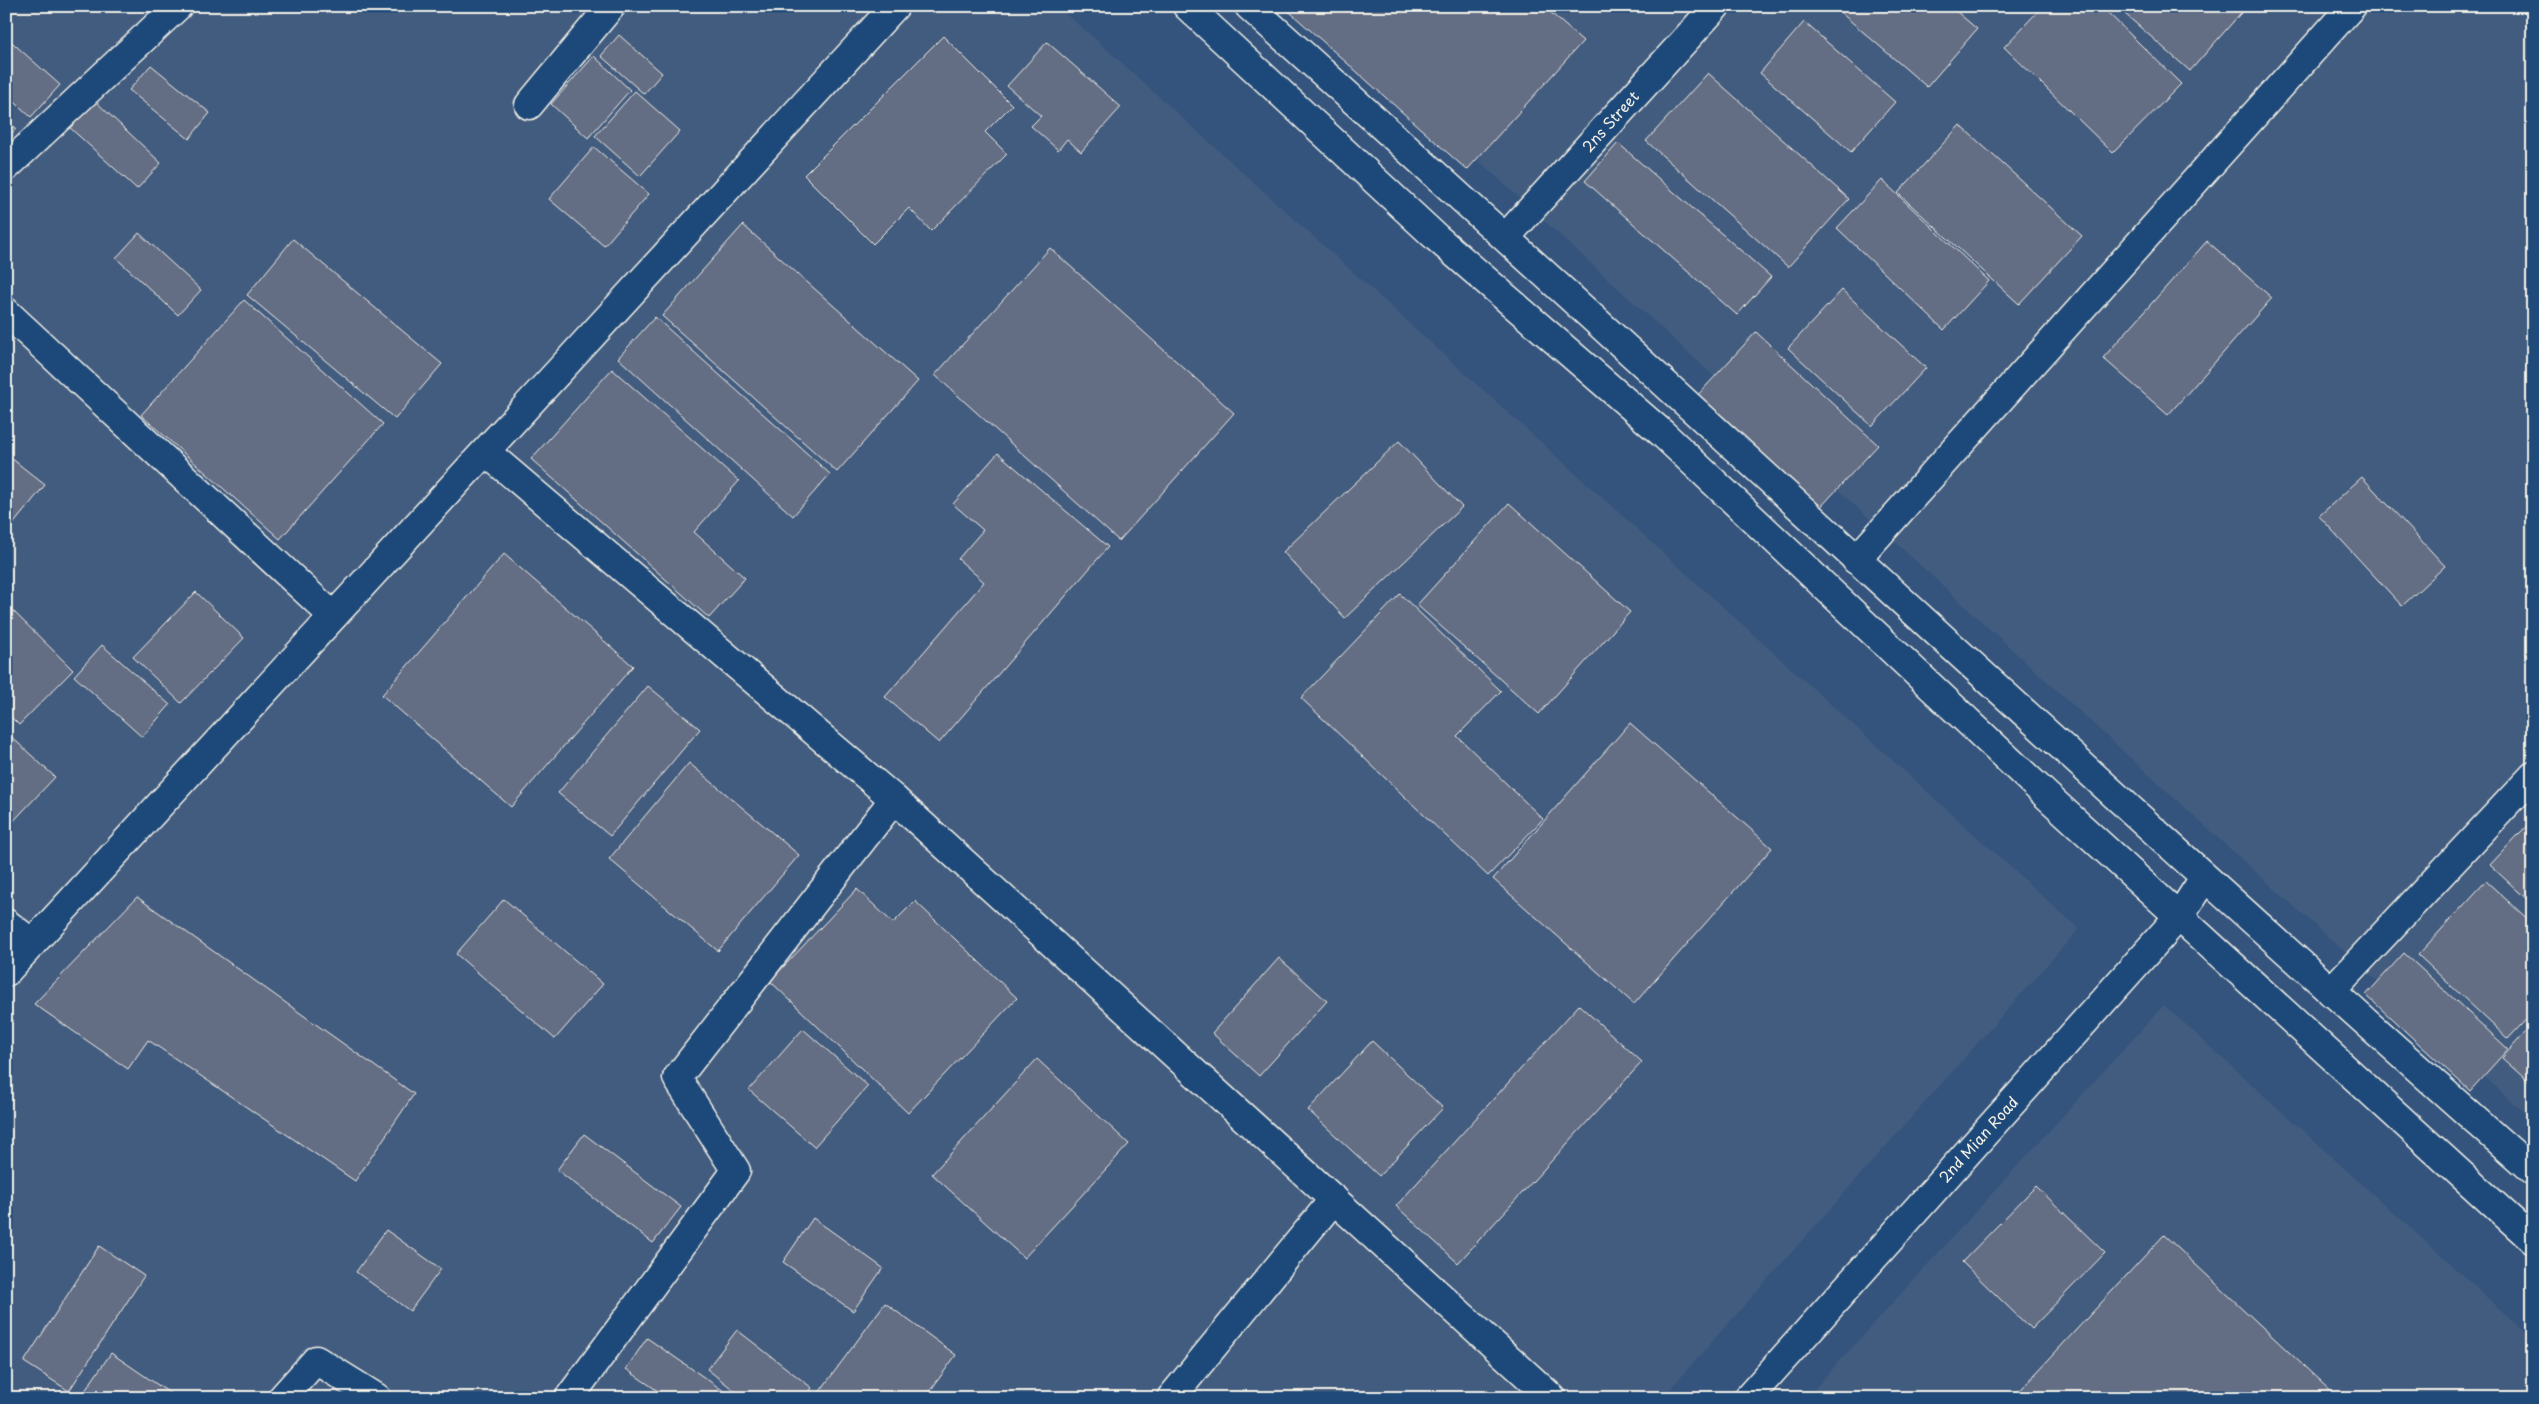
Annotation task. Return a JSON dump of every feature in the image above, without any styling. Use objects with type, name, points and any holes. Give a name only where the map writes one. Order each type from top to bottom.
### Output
[{"type":"street","points":[[6,167],[178,6]]},
{"type":"street","points":[[529,105],[610,6]]},
{"type":"street","points":[[6,972],[895,6]]},
{"type":"street","points":[[1187,6],[1437,238],[1663,434],[2038,788],[2180,915],[2533,1240]]},
{"type":"street","points":[[1249,6],[1506,237],[2204,878],[2533,1171]]},
{"type":"street","name":"2ns Street","points":[[1506,237],[1716,6]]},
{"type":"street","points":[[1856,560],[2352,6]]},
{"type":"street","points":[[6,312],[333,616]]},
{"type":"street","points":[[486,452],[894,799],[1552,1398]]},
{"type":"street","points":[[2330,992],[2533,776]]},
{"type":"street","points":[[569,1398],[736,1171],[677,1078],[894,799]]},
{"type":"street","name":"2nd Mian Road","points":[[1748,1398],[2180,915],[2204,878]]},
{"type":"street","points":[[6,923],[32,943]]},
{"type":"street","points":[[1171,1398],[1334,1199]]},
{"type":"street","points":[[282,1398],[316,1360],[377,1398]]},
{"type":"shaded area","points":[[6,6],[1056,6],[1093,37],[2079,929],[1662,1398],[6,1398]]},
{"type":"shaded area","points":[[1310,6],[2533,6],[2533,1121],[2208,829]]},
{"type":"shaded area","points":[[2164,1005],[2533,1339],[2533,1398],[1806,1398]]},
{"type":"building","points":[[1283,6],[1543,6],[1583,41],[1467,170]]},
{"type":"building","points":[[1833,6],[1950,6],[1977,29],[1927,87]]},
{"type":"building","points":[[2043,6],[2101,6],[2181,84],[2113,153],[2004,47]]},
{"type":"building","points":[[2116,6],[2247,6],[2190,71]]},
{"type":"building","points":[[1804,22],[1895,102],[1851,152],[1760,73]]},
{"type":"building","points":[[619,35],[662,73],[644,94],[601,56]]},
{"type":"building","points":[[943,36],[1012,105],[985,132],[1007,154],[931,231],[909,208],[873,244],[804,175]]},
{"type":"building","points":[[6,37],[60,85],[31,117],[6,94]]},
{"type":"building","points":[[1047,42],[1121,107],[1081,152],[1067,139],[1058,150],[1031,126],[1041,116],[1007,86]]},
{"type":"building","points":[[594,56],[630,90],[588,138],[551,104]]},
{"type":"building","points":[[151,65],[210,113],[189,139],[129,90]]},
{"type":"building","points":[[1708,73],[1849,199],[1788,267],[1646,141]]},
{"type":"building","points":[[635,91],[680,131],[640,176],[595,136]]},
{"type":"building","points":[[92,98],[161,163],[137,189],[67,125]]},
{"type":"building","points":[[6,119],[16,129],[6,139]]},
{"type":"building","points":[[1960,125],[2082,236],[2019,304],[1898,193]]},
{"type":"building","points":[[1618,143],[1771,277],[1737,315],[1585,181]]},
{"type":"building","points":[[594,147],[649,194],[604,246],[549,199]]},
{"type":"building","points":[[1882,180],[1989,281],[1944,330],[1837,228]]},
{"type":"building","points":[[743,225],[918,381],[837,472],[662,316]]},
{"type":"building","points":[[139,233],[201,290],[178,315],[116,258]]},
{"type":"building","points":[[293,239],[442,364],[395,419],[247,295]]},
{"type":"building","points":[[2207,241],[2272,298],[2168,415],[2103,358]]},
{"type":"building","points":[[1050,248],[1234,413],[1119,541],[935,375]]},
{"type":"building","points":[[1842,290],[1926,368],[1872,426],[1788,348]]},
{"type":"building","points":[[244,300],[383,424],[280,539],[141,415]]},
{"type":"building","points":[[655,317],[830,474],[793,516],[618,358]]},
{"type":"building","points":[[1756,332],[1878,445],[1818,510],[1695,398]]},
{"type":"building","points":[[612,369],[739,481],[694,532],[745,578],[709,618],[531,459]]},
{"type":"building","points":[[1399,441],[1462,507],[1345,618],[1283,552]]},
{"type":"building","points":[[998,453],[1108,547],[939,743],[885,697],[984,582],[958,559],[983,530],[953,504]]},
{"type":"building","points":[[6,454],[45,485],[6,533]]},
{"type":"building","points":[[2362,477],[2445,566],[2402,606],[2319,516]]},
{"type":"building","points":[[1509,503],[1630,612],[1539,714],[1417,605]]},
{"type":"building","points":[[504,554],[633,666],[511,807],[382,695]]},
{"type":"building","points":[[196,592],[244,638],[181,703],[133,657]]},
{"type":"building","points":[[1400,594],[1501,691],[1457,736],[1543,819],[1488,876],[1301,698]]},
{"type":"building","points":[[6,604],[73,670],[19,725],[6,712]]},
{"type":"building","points":[[102,645],[170,705],[142,737],[74,676]]},
{"type":"building","points":[[648,686],[700,729],[610,836],[558,793]]},
{"type":"building","points":[[1630,723],[1772,848],[1634,1004],[1493,879]]},
{"type":"building","points":[[6,732],[55,777],[6,829]]},
{"type":"building","points":[[689,763],[799,855],[718,951],[609,859]]},
{"type":"building","points":[[2533,819],[2533,905],[2490,865]]},
{"type":"building","points":[[2486,881],[2533,924],[2533,1012],[2508,1039],[2418,955]]},
{"type":"building","points":[[857,889],[893,923],[915,901],[1017,998],[908,1113],[770,981]]},
{"type":"building","points":[[137,897],[414,1094],[355,1181],[148,1040],[128,1069],[34,1004]]},
{"type":"building","points":[[504,899],[603,984],[555,1039],[456,954]]},
{"type":"building","points":[[2404,953],[2508,1049],[2470,1091],[2366,995]]},
{"type":"building","points":[[1279,958],[1327,1001],[1259,1076],[1212,1033]]},
{"type":"building","points":[[1579,1005],[1642,1062],[1458,1263],[1396,1206]]},
{"type":"building","points":[[2533,1024],[2533,1086],[2502,1058]]},
{"type":"building","points":[[803,1029],[868,1086],[814,1147],[749,1090]]},
{"type":"building","points":[[1372,1041],[1443,1108],[1379,1176],[1308,1110]]},
{"type":"building","points":[[1037,1059],[1129,1144],[1024,1258],[932,1174]]},
{"type":"building","points":[[584,1134],[681,1207],[653,1243],[557,1170]]},
{"type":"building","points":[[2036,1186],[2105,1253],[2031,1329],[1962,1262]]},
{"type":"building","points":[[813,1218],[883,1268],[853,1311],[783,1262]]},
{"type":"building","points":[[386,1230],[441,1269],[410,1311],[356,1272]]},
{"type":"building","points":[[2164,1235],[2338,1398],[2013,1398]]},
{"type":"building","points":[[99,1246],[144,1276],[69,1391],[24,1362]]},
{"type":"building","points":[[885,1303],[956,1355],[925,1398],[815,1398]]},
{"type":"building","points":[[737,1330],[812,1388],[805,1398],[744,1398],[707,1369]]},
{"type":"building","points":[[647,1338],[734,1398],[668,1398],[626,1369]]},
{"type":"building","points":[[111,1353],[177,1398],[80,1398]]}]
